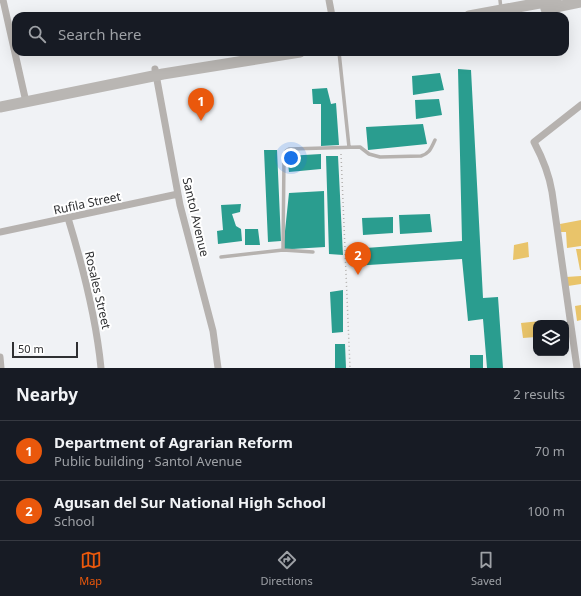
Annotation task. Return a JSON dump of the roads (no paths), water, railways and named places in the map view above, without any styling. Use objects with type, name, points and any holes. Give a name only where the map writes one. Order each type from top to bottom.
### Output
[{"type":"main road","points":[[488,12],[556,0]]},
{"type":"main road","points":[[502,9],[581,2]]},
{"type":"main road","points":[[0,107],[25,99],[238,56]]},
{"type":"main road","points":[[156,72],[271,56]]},
{"type":"main road","points":[[0,100],[25,99]]},
{"type":"street","points":[[3,0],[12,40]]},
{"type":"street","points":[[329,0],[331,12]]},
{"type":"street","points":[[15,56],[25,99]]},
{"type":"street","name":"Santol Avenue","points":[[156,72],[181,211],[213,331],[218,368]]},
{"type":"street","points":[[577,368],[549,174],[534,142],[581,105]]},
{"type":"street","name":"Rufila Street","points":[[0,232],[178,194]]},
{"type":"street","name":"Rosales Street","points":[[68,218],[86,278],[95,324],[100,368]]},
{"type":"street","points":[[0,357],[1,368]]},
{"type":"lane","points":[[339,56],[349,147]]},
{"type":"lane","points":[[282,250],[284,154],[286,151],[289,149],[360,147],[369,154],[380,157],[421,156],[430,151],[435,140]]},
{"type":"lane","points":[[221,257],[282,250],[313,252]]},
{"type":"place","name":"Department of Agrarian Reform","points":[[201,121]]},
{"type":"place","name":"Agusan del Sur National High School","points":[[358,275]]}]
